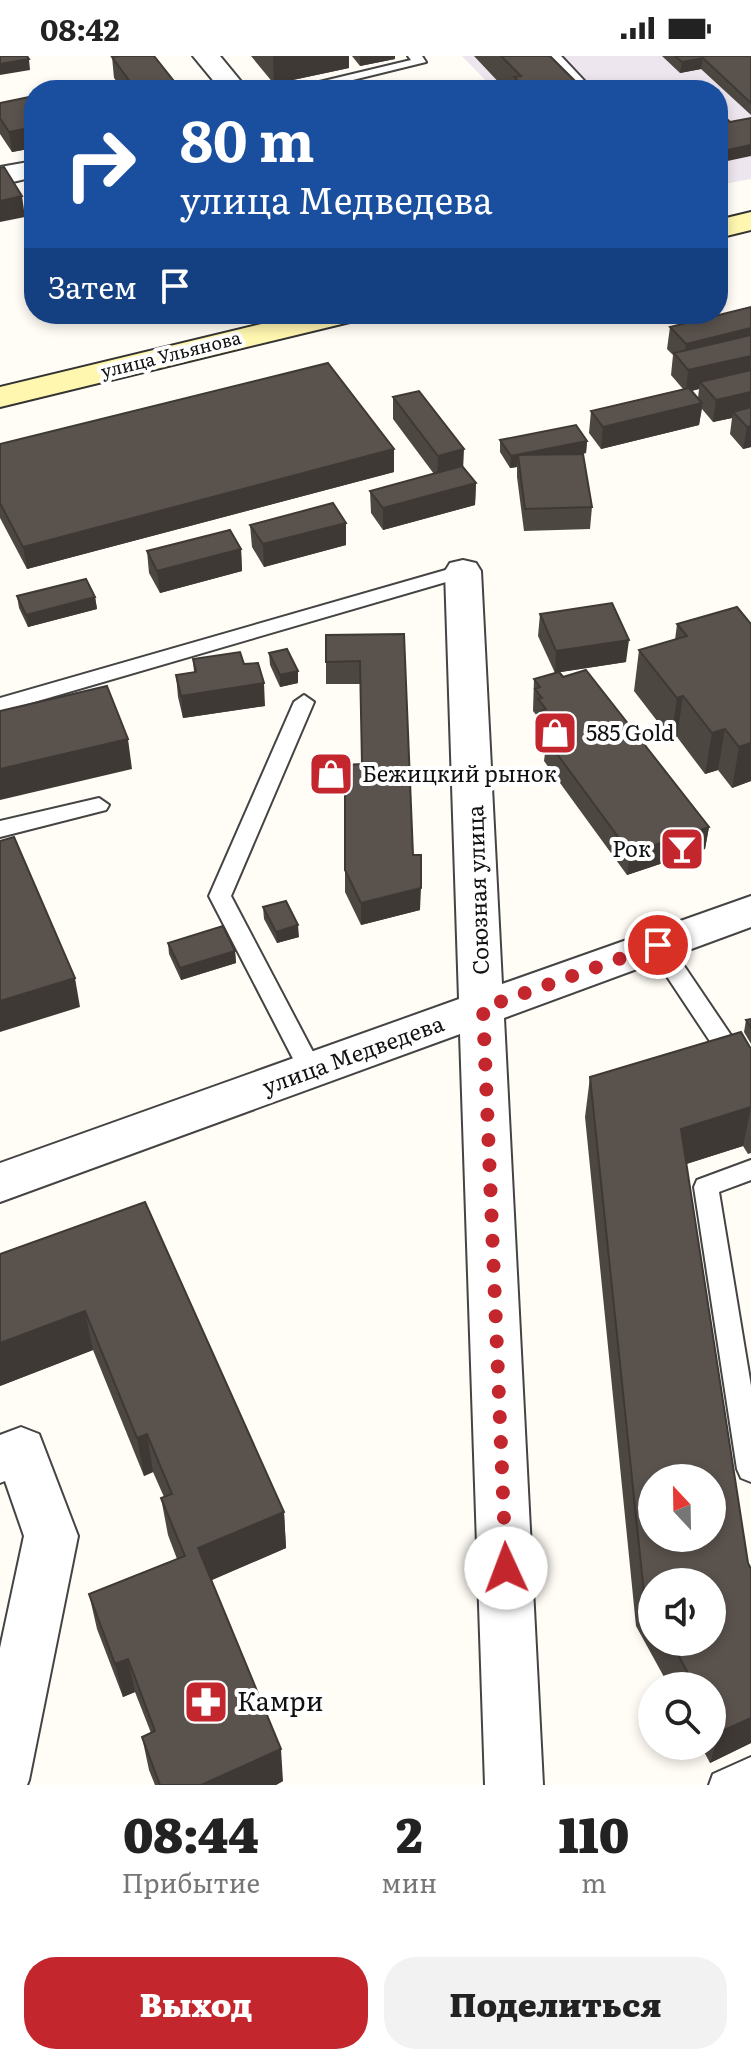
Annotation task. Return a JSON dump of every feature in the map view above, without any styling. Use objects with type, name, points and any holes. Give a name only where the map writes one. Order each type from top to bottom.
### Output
[{"type":"main road","points":[[728,226],[751,221]]},
{"type":"main road","name":"улица Ульянова","points":[[0,397],[302,324]]},
{"type":"street","points":[[206,56],[226,80]]},
{"type":"street","points":[[0,176],[24,171]]},
{"type":"street","name":"Союзная улица","points":[[463,571],[514,1785]]},
{"type":"street","name":"улица Медведева","points":[[0,1183],[751,911]]},
{"type":"street","points":[[0,1459],[21,1451],[51,1536],[0,1780]]},
{"type":"lane","points":[[338,80],[419,62],[415,56]]},
{"type":"lane","points":[[553,56],[576,80]]},
{"type":"lane","points":[[0,705],[463,571]]},
{"type":"lane","points":[[304,702],[220,896],[310,1069]]},
{"type":"lane","points":[[0,829],[99,805]]},
{"type":"lane","points":[[658,945],[751,1084]]},
{"type":"lane","points":[[751,1170],[706,1187],[751,1469]]},
{"type":"lane","points":[[724,1785],[751,1772]]},
{"type":"shaded area","points":[[462,56],[751,56],[751,179],[728,183],[728,80],[485,80]]},
{"type":"building","points":[[0,56],[27,56],[29,59],[0,64]]},
{"type":"building","points":[[154,56],[173,80],[129,80],[112,57]]},
{"type":"building","points":[[501,56],[550,56],[574,80],[517,80],[514,77],[521,76]]},
{"type":"building","points":[[675,56],[751,56],[751,103],[703,58],[682,62]]},
{"type":"building","points":[[24,98],[24,129],[9,132],[0,118],[0,103]]},
{"type":"building","points":[[751,118],[751,145],[728,150],[728,120]]},
{"type":"building","points":[[4,167],[22,196],[0,201],[0,168]]},
{"type":"building","points":[[751,307],[751,328],[686,344],[670,327],[728,324],[728,313]]},
{"type":"building","points":[[751,335],[751,356],[688,370],[674,353]]},
{"type":"building","points":[[328,363],[394,449],[23,547],[0,503],[0,444]]},
{"type":"building","points":[[751,370],[751,392],[716,400],[700,382]]},
{"type":"building","points":[[689,388],[702,403],[603,427],[591,411]]},
{"type":"building","points":[[419,391],[464,449],[438,456],[393,397]]},
{"type":"building","points":[[751,407],[751,426],[747,427],[733,412]]},
{"type":"building","points":[[576,425],[587,441],[511,456],[500,440]]},
{"type":"building","points":[[583,454],[592,507],[525,509],[518,455]]},
{"type":"building","points":[[462,466],[476,483],[383,508],[370,491]]},
{"type":"building","points":[[333,503],[346,523],[263,544],[250,525]]},
{"type":"building","points":[[230,530],[241,549],[157,571],[147,551]]},
{"type":"building","points":[[86,579],[95,597],[26,615],[17,596]]},
{"type":"building","points":[[612,603],[629,640],[556,651],[540,614]]},
{"type":"building","points":[[737,607],[751,624],[751,743],[739,747],[725,729],[712,733],[683,696],[677,698],[639,650],[687,636],[677,624]]},
{"type":"building","points":[[404,634],[413,855],[421,855],[421,888],[361,903],[345,870],[345,765],[362,764],[360,661],[326,662],[326,635]]},
{"type":"building","points":[[287,649],[298,671],[280,675],[269,653]]},
{"type":"building","points":[[240,652],[244,664],[258,663],[264,683],[181,696],[176,675],[196,672],[193,659]]},
{"type":"building","points":[[586,670],[709,827],[630,853],[546,739],[555,736],[541,711],[546,709],[538,699],[542,698],[535,689],[540,687],[534,679],[559,672],[563,677]]},
{"type":"building","points":[[107,686],[128,739],[0,769],[0,711]]},
{"type":"building","points":[[14,837],[75,978],[0,1001],[0,841]]},
{"type":"building","points":[[286,901],[298,925],[276,932],[263,907]]},
{"type":"building","points":[[223,926],[235,951],[180,968],[168,943]]},
{"type":"building","points":[[741,1032],[751,1049],[751,1107],[681,1129],[751,1569],[751,1718],[726,1729],[726,1672],[687,1672],[679,1656],[726,1656],[726,1568],[641,1568],[640,1552],[726,1552],[726,1464],[638,1464],[638,1536],[590,1077]]},
{"type":"building","points":[[145,1202],[284,1512],[198,1548],[281,1749],[201,1785],[160,1785],[142,1737],[155,1731],[128,1659],[115,1664],[89,1594],[185,1556],[161,1498],[172,1494],[147,1434],[137,1438],[85,1311],[0,1343],[0,1254]]},
{"type":"place","name":"585 Gold","points":[[555,733]]},
{"type":"place","name":"Бежицкий рынок","points":[[331,774]]},
{"type":"place","name":"Рок","points":[[682,849]]},
{"type":"place","name":"Камри","points":[[206,1702]]},
{"type":"route","points":[[506,1568],[483,1008],[658,945]]}]
